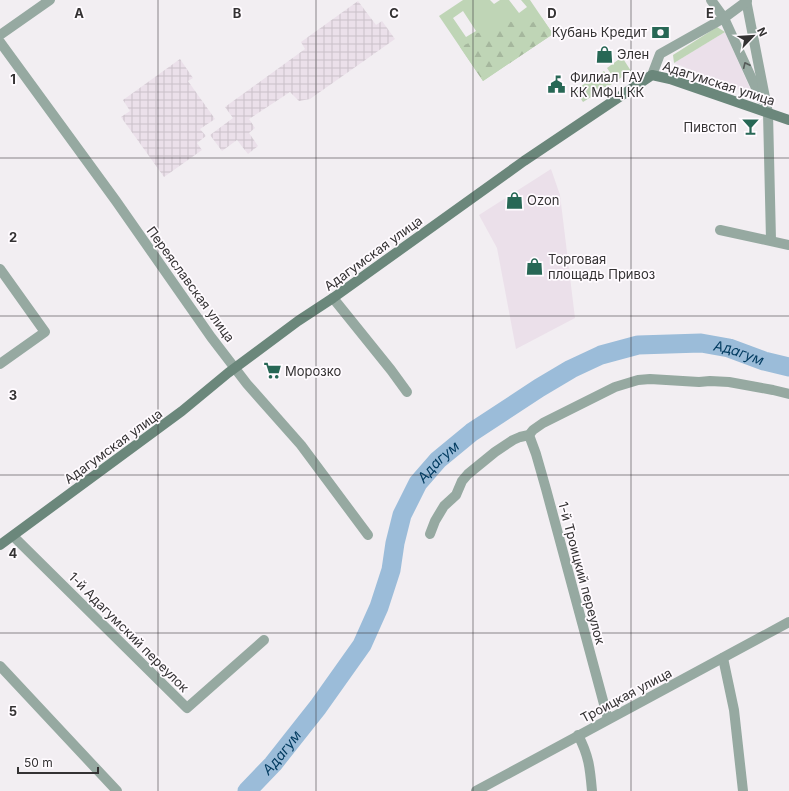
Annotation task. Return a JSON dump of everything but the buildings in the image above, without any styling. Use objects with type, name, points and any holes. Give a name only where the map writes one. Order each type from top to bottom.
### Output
[{"type":"main road","name":"Адагумская улица","points":[[0,545],[182,411],[298,321],[333,298],[530,157],[652,75],[670,79],[789,120]]},
{"type":"street","points":[[0,35],[50,0]]},
{"type":"street","points":[[711,0],[724,18],[768,113]]},
{"type":"street","points":[[652,75],[660,54],[724,18],[746,1],[768,113],[771,240]]},
{"type":"street","name":"Переяславская улица","points":[[0,42],[116,201],[211,337],[247,384],[301,445],[368,535]]},
{"type":"street","points":[[720,230],[789,245]]},
{"type":"street","points":[[0,269],[45,332],[0,364]]},
{"type":"street","points":[[333,298],[407,392]]},
{"type":"street","points":[[430,534],[435,521],[444,506],[456,496],[462,481],[494,452],[512,440],[529,435],[543,423],[615,387],[638,380],[650,379],[699,382],[710,381],[729,382],[789,394]]},
{"type":"street","name":"1-й Троицкий переулок","points":[[529,435],[546,489],[608,719]]},
{"type":"street","name":"1-й Адагумский переулок","points":[[13,536],[187,708],[264,640]]},
{"type":"street","name":"Троицкая улица","points":[[476,791],[789,622]]},
{"type":"street","points":[[723,658],[734,710],[742,791]]},
{"type":"street","points":[[0,666],[116,791]]},
{"type":"street","points":[[578,735],[589,759],[592,791]]},
{"type":"shaded area","points":[[358,1],[376,25],[382,21],[395,39],[310,99],[299,101],[290,92],[249,119],[255,128],[249,133],[258,146],[248,154],[237,140],[222,151],[210,135],[233,118],[225,107],[305,49],[301,42]]},
{"type":"shaded area","points":[[725,32],[753,95],[674,63]]},
{"type":"shaded area","points":[[180,59],[193,78],[188,81],[215,119],[200,129],[206,136],[197,143],[202,150],[164,177],[121,117],[130,111],[123,100]]},
{"type":"shaded area","name":"Торговая площадь Привоз","points":[[551,169],[560,195],[575,318],[516,349],[497,248],[479,215]]},
{"type":"green space","points":[[463,0],[490,0],[494,4],[500,0],[509,0],[519,13],[527,7],[521,0],[530,0],[553,34],[483,81],[439,16]],"holes":[[[463,11],[476,31],[466,37],[453,18]]]},
{"type":"green space","points":[[542,18],[553,34],[483,81],[460,47],[471,42],[476,33],[487,32],[490,28],[500,24],[504,20],[527,25]]},
{"type":"green space","points":[[717,27],[725,32],[674,63],[673,55]]},
{"type":"green space","points":[[622,57],[631,71],[616,81],[607,68]]},
{"type":"green space","points":[[604,71],[612,84],[583,102],[575,90]]},
{"type":"waterway","name":"Адагум","points":[[247,791],[273,764],[318,707],[362,645],[379,607],[391,570],[395,543],[402,515],[418,483],[438,460],[472,432],[571,369],[601,355],[638,345],[701,343],[729,348],[764,361],[789,367]]},
{"type":"place","name":"Кубань Кредит","points":[[660,32]]},
{"type":"place","name":"Элен","points":[[604,54]]},
{"type":"place","name":"Филиал ГАУ КК МФЦ КК","points":[[557,84]]},
{"type":"place","name":"Пивстоп","points":[[750,127]]},
{"type":"place","name":"Ozon","points":[[514,200]]},
{"type":"place","name":"Торговая площадь Привоз","points":[[535,266]]},
{"type":"place","name":"Морозко","points":[[272,371]]}]
